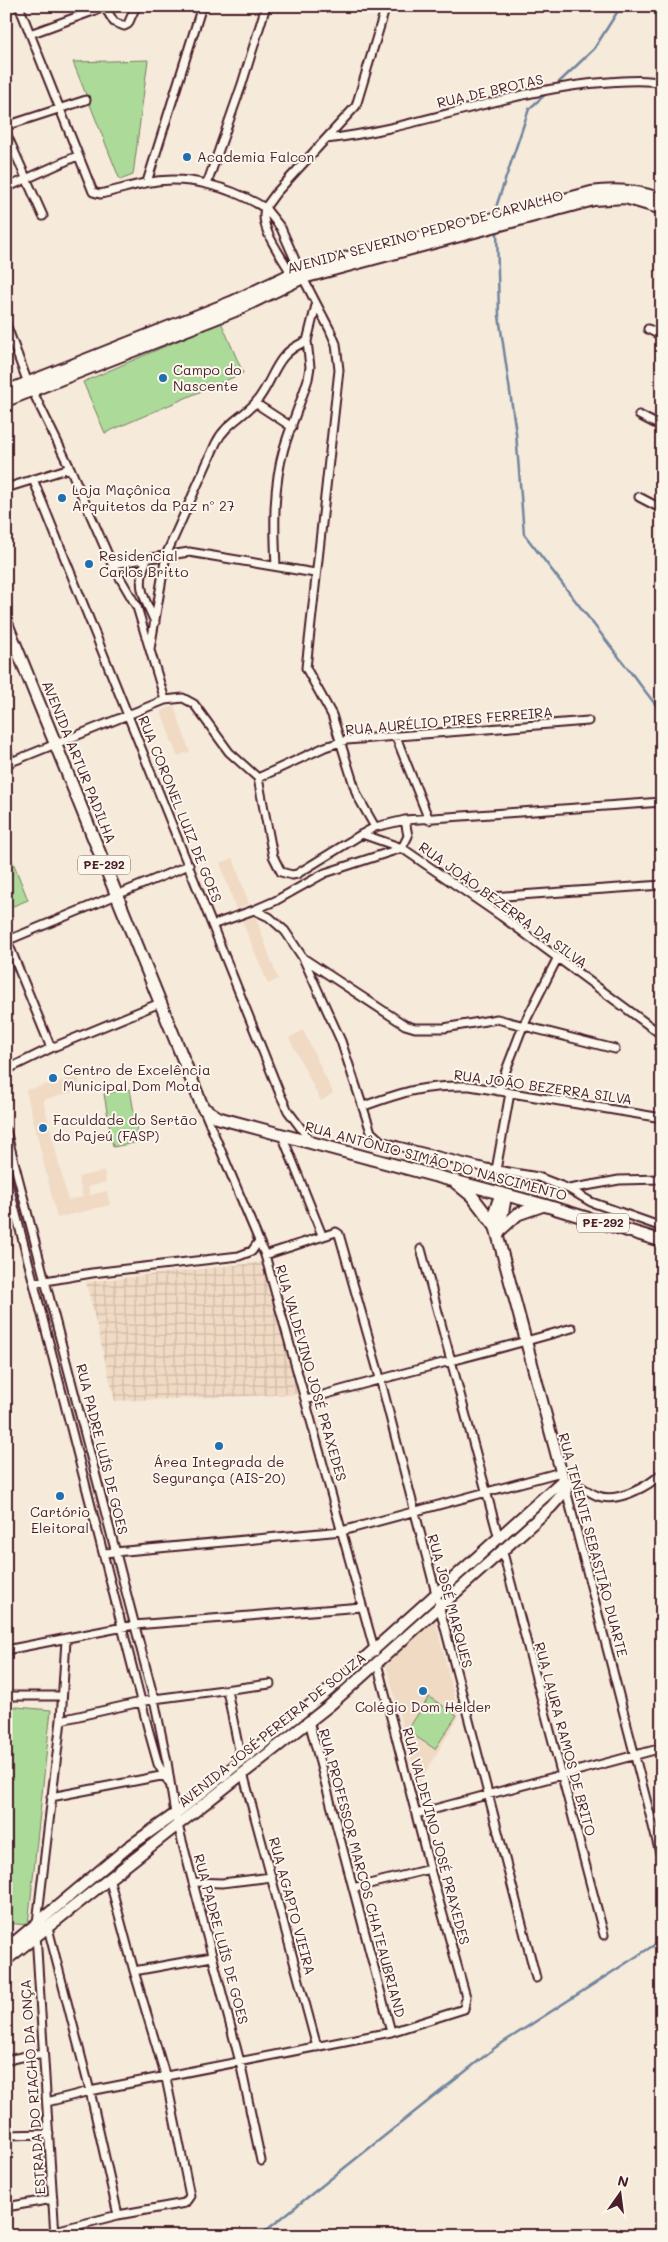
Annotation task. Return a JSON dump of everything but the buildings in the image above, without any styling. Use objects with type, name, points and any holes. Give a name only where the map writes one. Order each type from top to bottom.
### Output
[{"type":"main road","name":"AVENIDA ARTUR PADILHA","points":[[6,622],[203,1108]]},
{"type":"main road","name":"RUA ANTÔNIO SIMÃO DO NASCIMENTO","points":[[203,1108],[219,1118],[501,1192],[662,1241]]},
{"type":"main road","points":[[453,1180],[472,1196],[497,1231],[518,1214],[544,1205]]},
{"type":"street","points":[[19,6],[90,189],[96,194],[147,182],[167,181],[207,184],[238,193],[266,208],[281,228],[297,274]]},
{"type":"street","points":[[30,34],[104,7],[117,24],[124,26],[128,24],[136,6]]},
{"type":"street","points":[[147,182],[202,6]]},
{"type":"street","points":[[207,184],[242,84],[266,6]]},
{"type":"street","points":[[375,827],[358,795],[332,716],[306,668],[315,573],[339,370],[336,344],[316,305],[266,229],[263,214],[276,193],[325,139],[350,115],[356,106],[386,6]]},
{"type":"street","name":"RUA DE BROTAS","points":[[325,139],[376,132],[558,88],[636,81],[662,83]]},
{"type":"street","points":[[6,126],[86,100]]},
{"type":"street","points":[[6,133],[43,216]]},
{"type":"street","points":[[6,188],[77,156]]},
{"type":"street","name":"AVENIDA SEVERINO PEDRO DE CARVALHO","points":[[502,221],[608,189],[646,193],[662,199]]},
{"type":"street","name":"AVENIDA SEVERINO PEDRO DE CARVALHO","points":[[6,401],[35,385],[66,372],[235,311],[297,274],[502,221],[609,198],[642,202],[662,209]]},
{"type":"street","points":[[276,566],[274,516],[279,473],[308,379],[310,367],[307,341],[316,305]]},
{"type":"street","points":[[6,324],[35,385],[112,564],[137,607],[165,700]]},
{"type":"street","points":[[648,329],[662,336]]},
{"type":"street","points":[[150,649],[166,555],[220,434],[255,403],[285,353],[294,346],[307,341]]},
{"type":"street","name":"AVENIDA SEVERINO PEDRO DE CARVALHO","points":[[6,391],[35,385]]},
{"type":"street","points":[[255,403],[292,427]]},
{"type":"street","points":[[638,415],[662,427]]},
{"type":"street","points":[[6,488],[70,468]]},
{"type":"street","name":"RUA CORONEL LUIZ DE GOES","points":[[33,480],[280,1094],[288,1112],[312,1143]]},
{"type":"street","points":[[639,497],[662,510]]},
{"type":"street","points":[[112,564],[189,552],[315,573]]},
{"type":"street","points":[[147,559],[140,576],[140,584],[155,622]]},
{"type":"street","points":[[6,750],[9,762],[165,700],[183,698],[196,706],[229,752],[258,778],[273,856],[277,866],[285,874],[292,875],[304,871],[375,827],[405,820],[429,820],[662,802]]},
{"type":"street","name":"RUA AURÉLIO PIRES FERREIRA","points":[[258,778],[341,742],[588,721]]},
{"type":"street","points":[[396,736],[429,820]]},
{"type":"street","points":[[212,925],[275,901],[325,873],[402,848],[408,836],[405,820]]},
{"type":"street","name":"RUA JOÃO BEZERRA DA SILVA","points":[[362,834],[402,848],[476,898],[557,959],[661,1032]]},
{"type":"street","points":[[51,1048],[7,939],[188,865]]},
{"type":"street","points":[[476,898],[662,885]]},
{"type":"street","points":[[501,916],[505,896]]},
{"type":"street","points":[[254,910],[268,917],[285,932],[304,958],[340,1041],[364,1106],[371,1132],[381,1141],[439,1158],[538,1177],[570,1189],[591,1202],[662,1227]]},
{"type":"street","points":[[304,958],[405,1025],[424,1028],[460,1026],[492,1018],[615,1049]]},
{"type":"street","points":[[498,1091],[523,1026],[557,959]]},
{"type":"street","points":[[6,1070],[51,1048],[160,1003]]},
{"type":"street","name":"RUA JOÃO BEZERRA SILVA","points":[[364,1106],[418,1088],[470,1086],[662,1118]]},
{"type":"street","points":[[496,1170],[510,1093]]},
{"type":"street","name":"RUA VALDEVINO JOSÉ PRAXEDES","points":[[203,1108],[265,1255],[375,1652]]},
{"type":"street","name":"RUA PADRE LUÍS DE GOES","points":[[6,1131],[154,1699],[166,1775]]},
{"type":"street","points":[[265,1255],[322,1235],[282,1135]]},
{"type":"street","name":"RUA PADRE LUÍS DE GOES","points":[[6,1175],[141,1702],[169,1783],[176,1818],[240,2062],[260,2161]]},
{"type":"street","points":[[570,1189],[619,1180],[662,1179]]},
{"type":"street","name":"RUA TENENTE SEBASTIÃO DUARTE","points":[[501,1192],[493,1215],[524,1342],[565,1481],[633,1756],[662,1861]]},
{"type":"street","points":[[6,1218],[16,1215]]},
{"type":"street","name":"RUA JOSÉ MARQUES","points":[[322,1235],[336,1232],[339,1234],[380,1378],[536,1978]]},
{"type":"street","points":[[34,1283],[239,1256],[252,1251],[259,1241]]},
{"type":"street","points":[[421,1249],[499,1539]]},
{"type":"street","points":[[306,1400],[380,1378],[452,1361],[572,1328]]},
{"type":"street","points":[[104,1553],[342,1532],[487,1491],[565,1481],[581,1485],[596,1496],[613,1497],[649,1484],[662,1472]]},
{"type":"street","name":"AVENIDA JOSÉ PEREIRA DE SOUZA","points":[[6,1949],[17,1947],[48,1928],[109,1878],[241,1760],[375,1652],[436,1594],[565,1481]]},
{"type":"street","name":"AVENIDA JOSÉ PEREIRA DE SOUZA","points":[[6,1960],[37,1925],[127,1848],[243,1773],[310,1721],[554,1504],[565,1481]]},
{"type":"street","name":"RUA LAURA RAMOS DE BRITO","points":[[502,1549],[604,1935]]},
{"type":"street","points":[[6,1650],[66,1640],[134,1624],[362,1607]]},
{"type":"street","name":"ESTRADA DO RIACHO DA ONÇA","points":[[55,2234],[36,1936],[60,1720],[66,1640]]},
{"type":"street","name":"RUA VALDEVINO JOSÉ PRAXEDES","points":[[377,1663],[430,1869],[466,1997],[466,2006],[460,2012],[391,2032]]},
{"type":"street","points":[[60,1720],[154,1699],[270,1684]]},
{"type":"street","points":[[227,1690],[241,1760]]},
{"type":"street","points":[[6,1696],[62,1696]]},
{"type":"street","name":"RUA PROFESSOR MARCOS CHATEAUBRIAND","points":[[310,1721],[391,2032]]},
{"type":"street","points":[[416,1814],[662,1748]]},
{"type":"street","name":"RUA AGAPTO VIEIRA","points":[[243,1773],[317,2047]]},
{"type":"street","points":[[51,1797],[166,1775]]},
{"type":"street","points":[[353,1888],[430,1869]]},
{"type":"street","points":[[193,1882],[222,1883],[272,1877]]},
{"type":"street","points":[[55,2234],[118,2215],[185,2203],[189,2200],[190,2196],[166,2078],[109,1878]]},
{"type":"street","points":[[48,1928],[90,2091],[118,2215]]},
{"type":"street","points":[[6,1934],[17,1947]]},
{"type":"street","points":[[134,1971],[212,1957]]},
{"type":"street","points":[[47,2102],[90,2091],[166,2078],[391,2032]]},
{"type":"street","points":[[6,2060],[43,2053]]},
{"type":"street","points":[[6,2135],[49,2134]]},
{"type":"street","points":[[6,2207],[53,2199]]},
{"type":"shaded area","points":[[174,706],[190,752],[177,756],[161,711]]},
{"type":"shaded area","points":[[233,858],[249,904],[236,909],[220,863]]},
{"type":"shaded area","points":[[255,916],[278,979],[268,984],[242,921]]},
{"type":"shaded area","points":[[303,1030],[333,1093],[321,1101],[289,1038]]},
{"type":"shaded area","name":"Faculdade do Sertão do Pajeú (FASP)","points":[[78,1077],[81,1090],[43,1100],[68,1200],[83,1197],[78,1177],[104,1171],[106,1182],[88,1187],[90,1195],[107,1191],[110,1205],[57,1218],[26,1090]]},
{"type":"shaded area","points":[[263,1262],[299,1394],[115,1401],[86,1282]]},
{"type":"shaded area","name":"Colégio Dom Helder","points":[[435,1618],[459,1716],[418,1785],[386,1665]]},
{"type":"green space","points":[[148,60],[133,175],[120,180],[73,62]]},
{"type":"green space","name":"Campo do Nascente","points":[[221,322],[243,373],[105,433],[83,382]]},
{"type":"green space","points":[[11,857],[28,900],[6,909],[6,859]]},
{"type":"green space","points":[[130,1089],[139,1142],[113,1147],[104,1094]]},
{"type":"green space","points":[[429,1697],[457,1715],[435,1749],[407,1731]]},
{"type":"green space","points":[[6,1706],[51,1710],[28,1925],[6,1923]]},
{"type":"waterway","points":[[554,87],[594,49],[621,6]]},
{"type":"waterway","points":[[497,213],[497,204],[529,109],[548,92]]},
{"type":"waterway","points":[[497,229],[499,316],[516,433],[524,534],[662,713]]},
{"type":"waterway","points":[[259,2236],[496,2047],[662,1940]]},
{"type":"place","name":"Academia Falcon","points":[[187,157]]},
{"type":"place","name":"Campo do Nascente","points":[[163,378]]},
{"type":"place","name":"Loja Maçônica Arquitetos da Paz nº 27","points":[[62,498]]},
{"type":"place","name":"Residencial Carlos Britto","points":[[89,564]]},
{"type":"place","name":"Centro de Excelência Municipal Dom Mota","points":[[53,1078]]},
{"type":"place","name":"Faculdade do Sertão do Pajeú (FASP)","points":[[43,1128]]},
{"type":"place","name":"Área Integrada de Segurança (AIS-20)","points":[[219,1446]]},
{"type":"place","name":"Cartório Eleitoral","points":[[60,1496]]},
{"type":"place","name":"Colégio Dom Helder","points":[[423,1691]]}]
